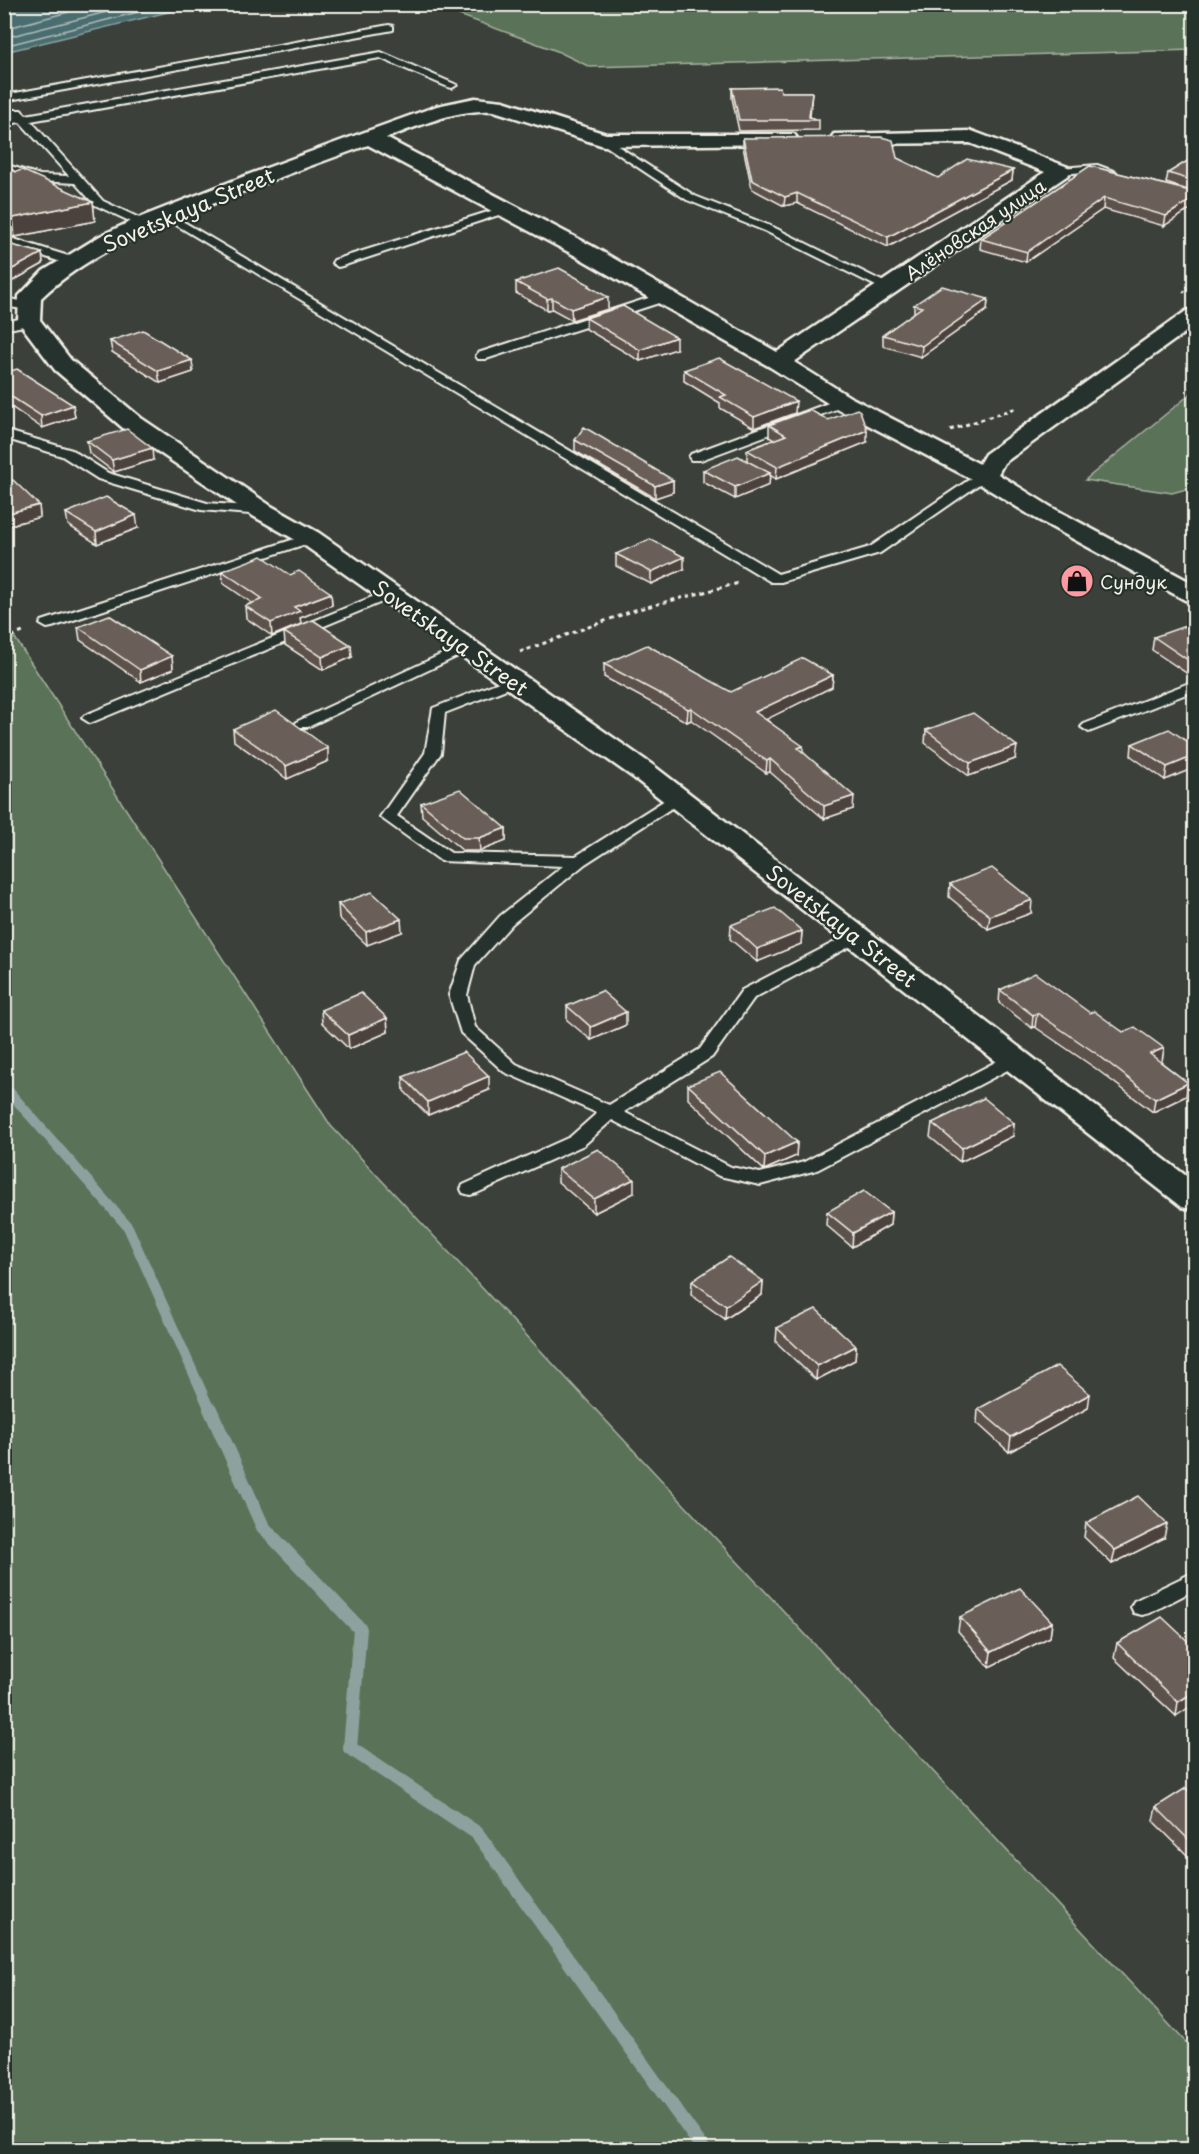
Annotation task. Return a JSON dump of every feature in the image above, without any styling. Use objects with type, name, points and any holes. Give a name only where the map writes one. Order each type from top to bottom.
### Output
[{"type":"street","name":"Алёновская улица","points":[[369,137],[444,110],[475,104],[496,105],[604,140],[972,137],[1061,171]]},
{"type":"street","points":[[369,137],[507,209],[778,362],[842,402],[922,442],[984,476],[1042,512],[1194,594]]},
{"type":"street","name":"Sovetskaya Street","points":[[369,137],[257,178],[108,241],[51,276],[30,296],[16,314],[63,365],[132,423],[262,511],[310,538],[679,798],[1194,1199]]},
{"type":"street","name":"Алёновская улица","points":[[778,362],[1061,171]]},
{"type":"street","points":[[984,476],[994,459],[1194,316]]},
{"type":"lane","points":[[4,98],[389,28]]},
{"type":"lane","points":[[4,122],[381,55],[452,85]]},
{"type":"lane","points":[[4,98],[99,203],[155,220],[776,579],[875,550],[984,476]]},
{"type":"lane","points":[[604,140],[691,198],[769,229],[888,287]]},
{"type":"lane","points":[[4,167],[39,178],[78,180]]},
{"type":"lane","points":[[1061,171],[1097,168],[1119,174]]},
{"type":"lane","points":[[338,262],[507,209]]},
{"type":"lane","points":[[4,239],[74,262]]},
{"type":"lane","points":[[482,356],[664,297]]},
{"type":"lane","points":[[696,457],[842,402]]},
{"type":"lane","points":[[4,434],[67,453],[103,476],[206,507],[262,511]]},
{"type":"lane","points":[[47,624],[310,538]]},
{"type":"lane","points":[[90,718],[389,594]]},
{"type":"lane","points":[[303,724],[466,647]]},
{"type":"lane","points":[[514,681],[438,711],[433,753],[388,817],[447,858],[579,861]]},
{"type":"lane","points":[[1089,727],[1194,686]]},
{"type":"lane","points":[[679,798],[579,861],[506,920],[467,964],[458,995],[467,1029],[510,1068],[610,1112],[726,1172],[760,1179],[810,1166],[1015,1059]]},
{"type":"lane","points":[[470,1189],[577,1141],[610,1112],[706,1053],[748,994],[856,936]]},
{"type":"lane","points":[[1142,1607],[1194,1580]]},
{"type":"path","points":[[1175,298],[1194,285]]},
{"type":"path","points":[[922,442],[942,432],[1022,406]]},
{"type":"path","points":[[490,664],[635,610],[730,584],[776,579]]},
{"type":"green space","points":[[432,5],[1194,5],[1194,50],[590,67],[557,51]]},
{"type":"green space","points":[[1194,391],[1194,487],[1172,493],[1085,480]]},
{"type":"green space","points":[[15,638],[331,1126],[1194,2051],[1194,2149],[5,2149],[4,641]]},
{"type":"water","points":[[5,4],[197,4],[197,5],[5,52]]},
{"type":"building","points":[[780,87],[781,92],[812,92],[809,117],[819,120],[739,120],[732,88]]},
{"type":"building","points":[[881,137],[893,140],[897,158],[938,178],[967,159],[1013,170],[888,237],[797,193],[785,197],[752,180],[743,138]]},
{"type":"building","points":[[1194,157],[1194,181],[1168,173]]},
{"type":"building","points":[[4,166],[16,172],[22,170],[93,202],[13,218],[4,216]]},
{"type":"building","points":[[1090,166],[1194,192],[1194,198],[1166,216],[1104,198],[1027,252],[981,239]]},
{"type":"building","points":[[4,243],[42,253],[7,272],[4,271]]},
{"type":"building","points":[[559,268],[608,297],[571,309],[516,282]]},
{"type":"building","points":[[942,286],[988,299],[922,346],[883,335],[922,307],[914,305]]},
{"type":"building","points":[[623,306],[676,337],[640,350],[586,318]]},
{"type":"building","points":[[143,330],[192,360],[158,371],[110,341]]},
{"type":"building","points":[[719,358],[796,401],[754,417],[720,397],[726,395],[684,370]]},
{"type":"building","points":[[17,369],[73,405],[41,416],[4,392],[4,373]]},
{"type":"building","points":[[857,409],[860,411],[867,430],[777,467],[747,450],[786,435],[769,425],[810,410],[828,420]]},
{"type":"building","points":[[584,427],[673,480],[655,486],[575,440]]},
{"type":"building","points":[[127,429],[152,448],[112,460],[87,441]]},
{"type":"building","points":[[738,456],[770,473],[735,487],[703,470]]},
{"type":"building","points":[[13,480],[39,505],[5,514],[4,482]]},
{"type":"building","points":[[106,497],[136,515],[96,532],[66,513]]},
{"type":"building","points":[[650,539],[684,557],[651,572],[616,554]]},
{"type":"building","points":[[262,556],[290,575],[299,571],[331,593],[294,607],[300,611],[271,623],[245,606],[263,599],[222,571]]},
{"type":"building","points":[[109,615],[172,656],[140,670],[78,627]]},
{"type":"building","points":[[313,620],[351,645],[322,657],[284,632]]},
{"type":"building","points":[[1185,626],[1194,632],[1194,664],[1154,637]]},
{"type":"building","points":[[647,645],[731,692],[803,658],[833,675],[755,712],[803,746],[798,748],[854,796],[824,806],[770,759],[767,761],[691,708],[688,709],[604,664]]},
{"type":"building","points":[[276,710],[328,748],[286,766],[233,729]]},
{"type":"building","points":[[973,713],[1017,746],[970,763],[926,730]]},
{"type":"building","points":[[1169,729],[1194,746],[1194,756],[1167,767],[1132,744]]},
{"type":"building","points":[[460,789],[506,828],[479,838],[463,838],[421,803]]},
{"type":"building","points":[[992,868],[1032,900],[990,916],[950,884]]},
{"type":"building","points":[[372,892],[401,919],[366,932],[338,904]]},
{"type":"building","points":[[775,908],[802,931],[757,949],[731,925]]},
{"type":"building","points":[[1035,973],[1090,1013],[1094,1011],[1123,1032],[1135,1027],[1164,1048],[1150,1054],[1188,1083],[1155,1099],[1097,1054],[1037,1013],[1033,1015],[1000,990]]},
{"type":"building","points":[[602,991],[626,1012],[591,1027],[567,1006]]},
{"type":"building","points":[[361,993],[387,1018],[348,1035],[321,1010]]},
{"type":"building","points":[[464,1052],[489,1076],[428,1102],[403,1077]]},
{"type":"building","points":[[720,1072],[797,1142],[765,1156],[688,1085]]},
{"type":"building","points":[[984,1098],[1014,1123],[962,1148],[932,1123]]},
{"type":"building","points":[[598,1149],[634,1179],[594,1199],[558,1169]]},
{"type":"building","points":[[864,1191],[891,1212],[853,1233],[827,1212]]},
{"type":"building","points":[[729,1257],[763,1281],[726,1306],[692,1281]]},
{"type":"building","points":[[816,1309],[856,1346],[817,1366],[777,1328]]},
{"type":"building","points":[[1057,1366],[1090,1394],[1011,1437],[978,1409]]},
{"type":"building","points":[[1138,1496],[1167,1524],[1115,1550],[1086,1523]]},
{"type":"building","points":[[1020,1588],[1052,1622],[991,1652],[960,1617]]},
{"type":"building","points":[[1162,1617],[1194,1647],[1194,1692],[1178,1702],[1117,1643]]},
{"type":"building","points":[[1186,1788],[1194,1797],[1194,1845],[1156,1807]]},
{"type":"waterway","points":[[4,1086],[128,1227],[210,1410]]},
{"type":"waterway","points":[[210,1409],[263,1527],[360,1629],[350,1748],[477,1833],[704,2150]]},
{"type":"place","name":"Сундук","points":[[1077,581]]}]
